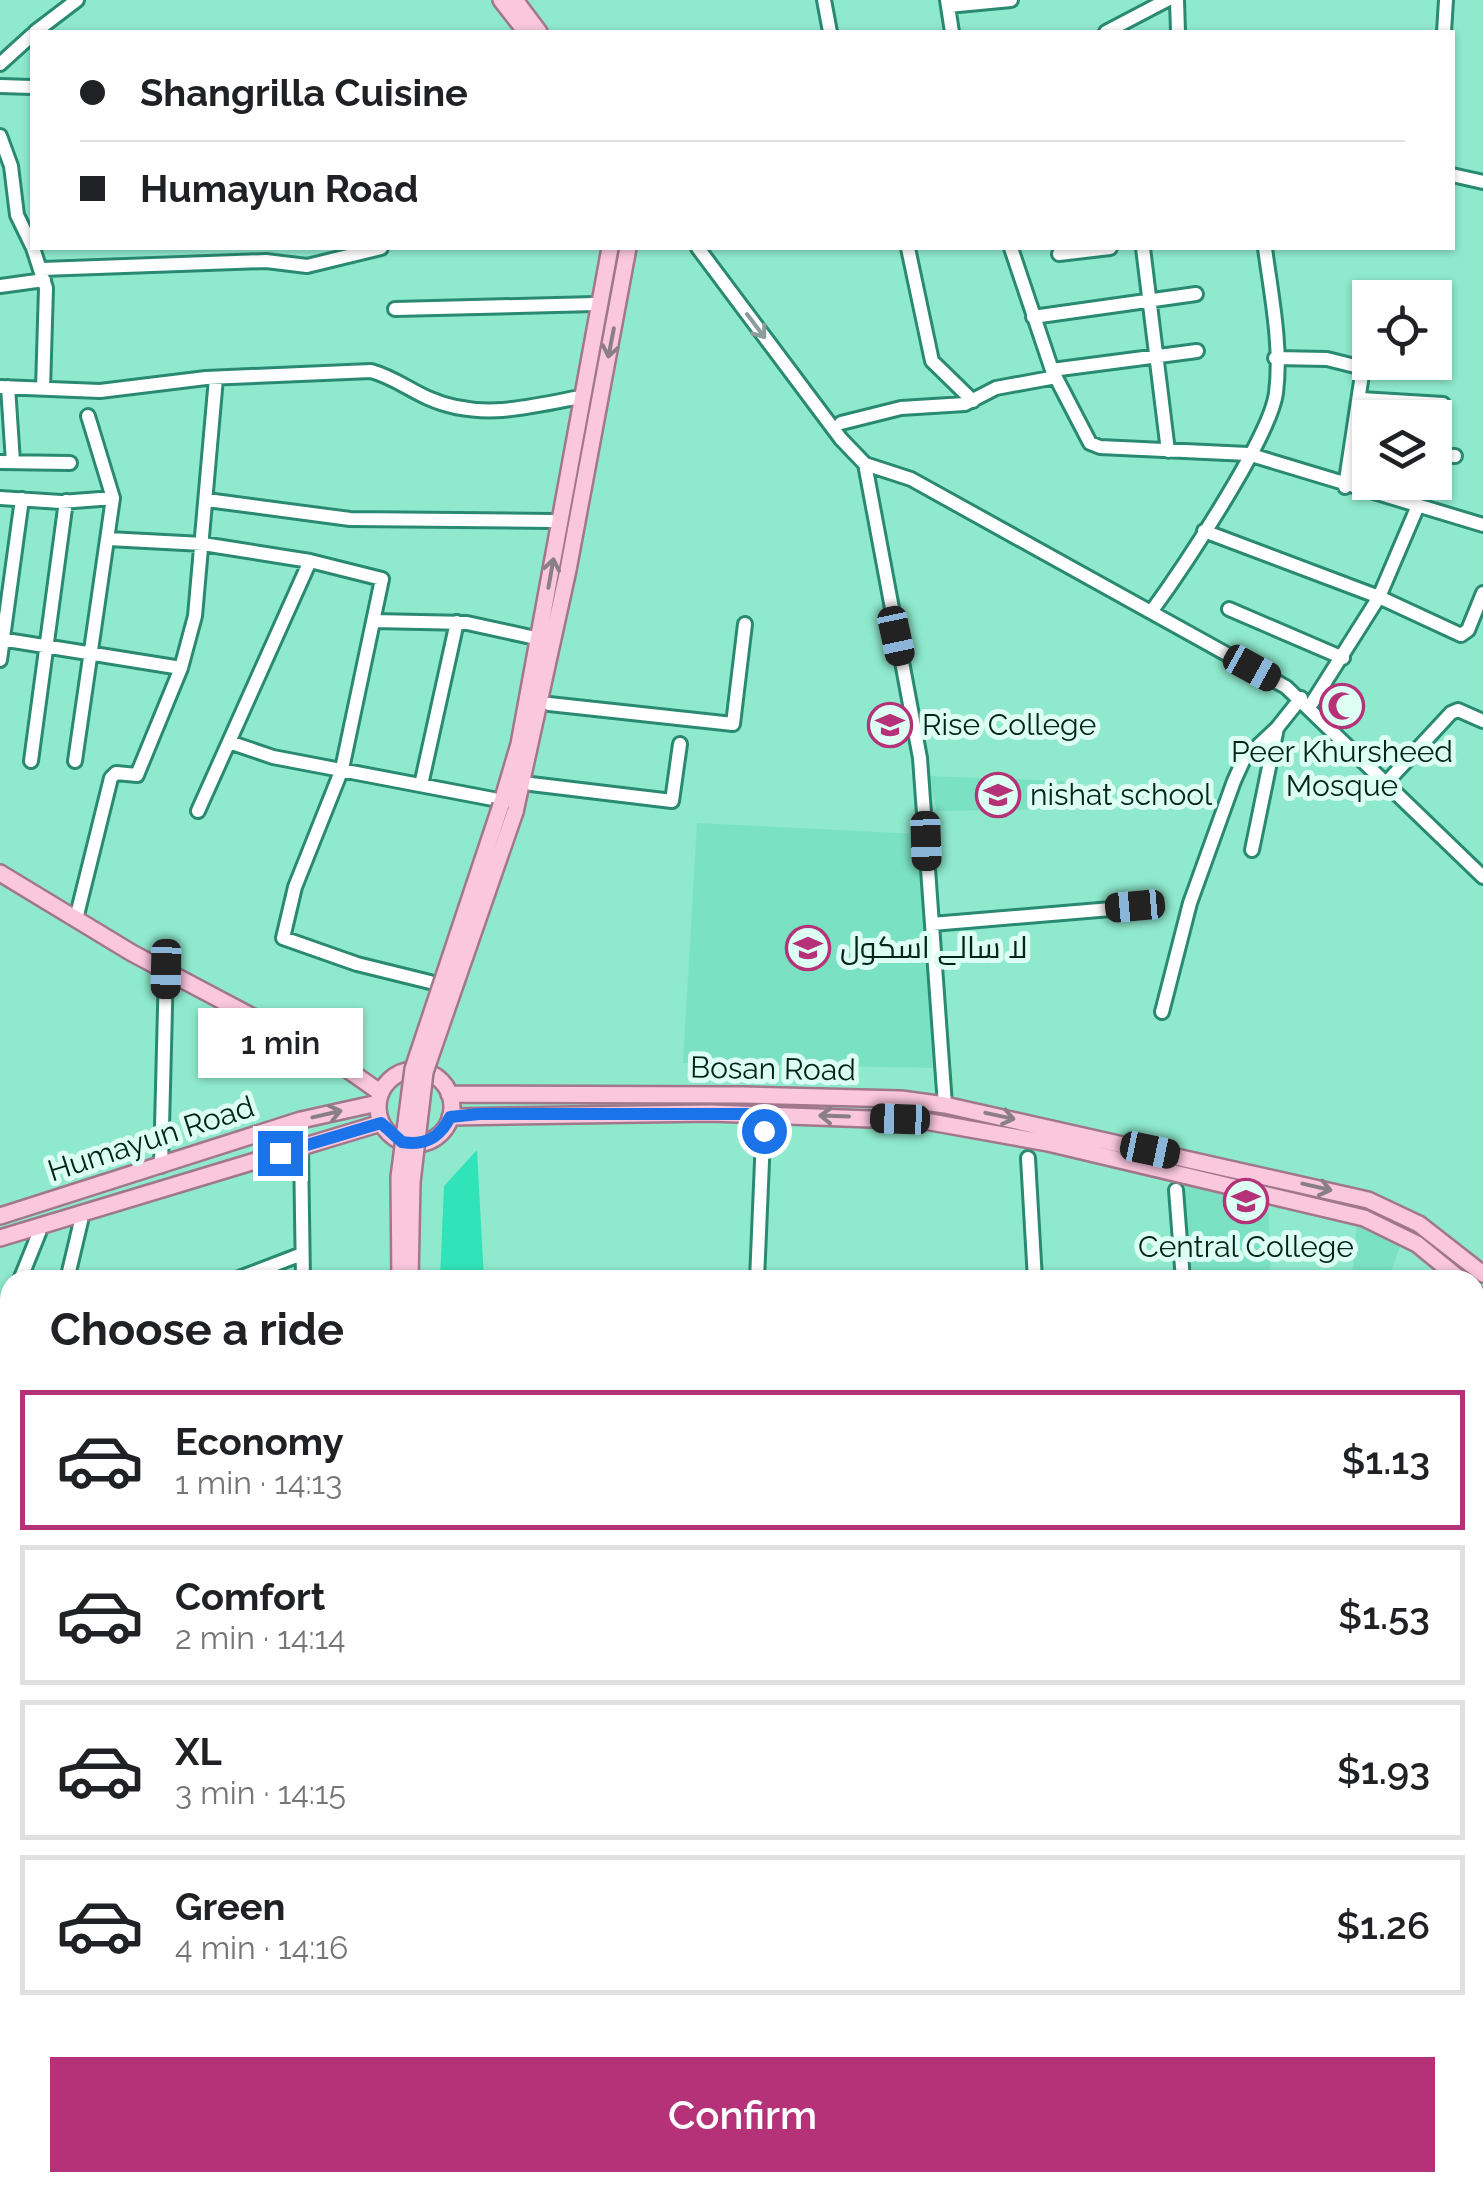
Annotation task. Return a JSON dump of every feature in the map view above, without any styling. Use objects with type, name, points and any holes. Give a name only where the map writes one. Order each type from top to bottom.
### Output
[{"type":"main road","points":[[501,0],[524,30]]},
{"type":"main road","points":[[515,0],[538,30]]},
{"type":"main road","points":[[400,1270],[399,1177],[413,1069],[519,744],[610,250]]},
{"type":"main road","points":[[410,1270],[412,1182],[425,1072],[514,812],[533,740],[628,250]]},
{"type":"main road","points":[[0,873],[277,1033],[334,1060],[379,1098]]},
{"type":"main road","points":[[411,1070],[431,1074],[449,1094],[450,1117],[435,1138],[413,1144],[392,1137],[381,1123],[379,1098],[392,1078],[411,1070]]},
{"type":"main road","name":"Bosan Road","points":[[449,1094],[862,1098],[945,1105],[1368,1200],[1419,1224],[1478,1270]]},
{"type":"main road","name":"Humayun Road","points":[[0,1216],[379,1098]]},
{"type":"main road","name":"Bosan Road","points":[[450,1117],[764,1114],[925,1121],[1120,1159],[1384,1225],[1417,1244],[1449,1270]]},
{"type":"main road","name":"Humayun Road","points":[[0,1238],[381,1123]]},
{"type":"main road","points":[[0,1238],[81,1222],[300,1148]]},
{"type":"street","points":[[39,30],[77,0]]},
{"type":"street","points":[[824,0],[830,30]]},
{"type":"street","points":[[952,30],[948,3],[1011,0]]},
{"type":"street","points":[[1110,30],[1167,0]]},
{"type":"street","points":[[1177,0],[1178,30]]},
{"type":"street","points":[[1444,30],[1446,0]]},
{"type":"street","points":[[0,64],[30,38]]},
{"type":"street","points":[[0,86],[30,87]]},
{"type":"street","points":[[0,136],[12,166],[16,215],[30,241]]},
{"type":"street","points":[[1455,176],[1483,182]]},
{"type":"street","points":[[34,250],[43,275],[43,389]]},
{"type":"street","points":[[0,286],[43,275],[266,262],[307,266],[373,250]]},
{"type":"street","points":[[699,250],[841,439],[865,464],[911,480],[1152,612],[1305,702],[1483,876]]},
{"type":"street","points":[[908,250],[932,362],[973,402]]},
{"type":"street","points":[[1012,250],[1054,373],[1090,443],[1100,448],[1248,454],[1483,525]]},
{"type":"street","points":[[1059,254],[1093,250]]},
{"type":"street","points":[[1143,250],[1168,451]]},
{"type":"street","points":[[1152,612],[1204,531],[1274,402],[1275,358],[1265,250]]},
{"type":"street","points":[[1033,317],[1196,294]]},
{"type":"street","points":[[394,309],[595,304]]},
{"type":"street","points":[[840,423],[901,408],[973,402],[1015,382],[1054,373],[1198,351]]},
{"type":"street","points":[[1275,358],[1359,364],[1365,373],[1360,400]]},
{"type":"street","points":[[70,463],[6,462],[4,387],[130,389],[216,378],[371,371],[394,378],[428,398],[486,412],[575,398]]},
{"type":"street","points":[[76,919],[110,778],[116,773],[137,775],[181,668],[195,616],[216,378]]},
{"type":"street","points":[[76,761],[113,498],[88,416]]},
{"type":"street","points":[[1345,486],[1352,445]]},
{"type":"street","points":[[865,464],[920,758],[945,1105]]},
{"type":"street","points":[[0,498],[66,502],[113,498]]},
{"type":"street","points":[[0,660],[22,499]]},
{"type":"street","points":[[208,500],[350,520],[552,521]]},
{"type":"street","points":[[32,761],[66,502]]},
{"type":"street","points":[[1162,1012],[1190,903],[1244,759],[1305,702],[1343,658],[1379,597],[1417,508]]},
{"type":"street","points":[[1204,531],[1379,597],[1461,635],[1468,630],[1483,592]]},
{"type":"street","points":[[108,538],[203,544],[310,561],[343,573],[380,576],[383,582],[342,769],[296,887],[283,938],[357,964],[430,982]]},
{"type":"street","points":[[198,811],[310,561]]},
{"type":"street","points":[[1230,609],[1343,658]]},
{"type":"street","points":[[374,621],[456,622],[531,637]]},
{"type":"street","points":[[421,785],[456,622]]},
{"type":"street","points":[[550,704],[733,724],[745,624]]},
{"type":"street","points":[[1,640],[181,668]]},
{"type":"street","points":[[1386,783],[1450,713],[1463,711],[1483,721]]},
{"type":"street","points":[[1252,850],[1276,728]]},
{"type":"street","points":[[228,742],[274,757],[494,800]]},
{"type":"street","points":[[531,784],[672,801],[680,744]]},
{"type":"street","points":[[932,924],[1135,906]]},
{"type":"street","points":[[160,1166],[166,969]]},
{"type":"street","points":[[758,1270],[764,1114]]},
{"type":"street","points":[[300,1148],[303,1270]]},
{"type":"street","points":[[1028,1158],[1034,1270]]},
{"type":"street","points":[[1176,1190],[1182,1270]]},
{"type":"street","points":[[69,1270],[81,1222]]},
{"type":"street","points":[[24,1270],[39,1233]]},
{"type":"street","points":[[260,1270],[302,1254]]},
{"type":"shaded area","name":"nishat school","points":[[928,776],[1064,781],[1063,809],[937,811]]},
{"type":"shaded area","name":"لا سالے اسکول","points":[[697,823],[919,834],[935,1068],[683,1063]]},
{"type":"shaded area","points":[[477,1150],[483,1270],[440,1270],[444,1186]]},
{"type":"shaded area","points":[[1179,1177],[1268,1193],[1271,1270],[1184,1270]]},
{"type":"shaded area","points":[[1357,1221],[1403,1238],[1392,1270],[1353,1270]]},
{"type":"place","name":"Peer Khursheed Mosque","points":[[1342,706]]},
{"type":"place","name":"Rise College","points":[[890,725]]},
{"type":"place","name":"nishat school","points":[[998,795]]},
{"type":"place","name":"لا سالے اسکول","points":[[808,948]]},
{"type":"place","name":"Central College","points":[[1246,1201]]},
{"type":"route","points":[[280,1153],[381,1123],[392,1137],[402,1142],[424,1143],[444,1129],[450,1117],[479,1114],[764,1114],[764,1131]]}]
